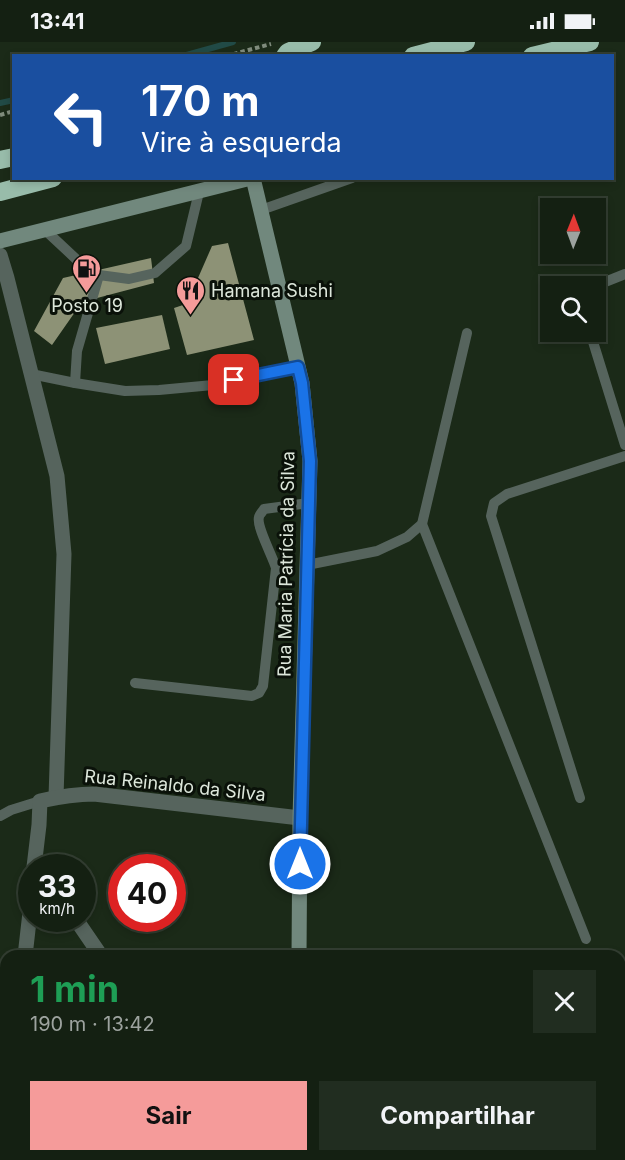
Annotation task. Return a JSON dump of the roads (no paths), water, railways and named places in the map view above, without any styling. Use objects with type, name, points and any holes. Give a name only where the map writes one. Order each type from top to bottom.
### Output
[{"type":"highway","points":[[286,54],[312,42]]},
{"type":"highway","points":[[421,54],[466,42]]},
{"type":"highway","points":[[540,54],[590,42]]},
{"type":"highway","points":[[0,192],[45,180]]},
{"type":"street","points":[[0,241],[244,180]]},
{"type":"street","name":"Rua Maria Patrícia da Silva","points":[[253,180],[302,383],[310,461],[300,818],[299,950]]},
{"type":"street","points":[[0,255],[57,476],[64,554],[56,797]]},
{"type":"street","name":"Rua Reinaldo da Silva","points":[[40,801],[79,794],[94,794],[300,818]]},
{"type":"street","points":[[37,854],[40,801]]},
{"type":"street","points":[[26,950],[28,932]]},
{"type":"street","points":[[85,932],[97,950]]},
{"type":"lane","points":[[261,210],[346,180]]},
{"type":"lane","points":[[45,230],[76,259],[99,275],[129,279],[155,273],[186,246],[199,192]]},
{"type":"lane","points":[[606,282],[625,274]]},
{"type":"lane","points":[[75,383],[77,351],[99,275]]},
{"type":"lane","points":[[467,333],[422,524],[586,939]]},
{"type":"lane","points":[[593,342],[625,445]]},
{"type":"lane","points":[[31,374],[125,391],[213,385],[298,367]]},
{"type":"lane","points":[[580,798],[491,516],[494,503],[507,494],[625,456]]},
{"type":"lane","points":[[135,683],[252,696],[260,693],[263,686],[276,568],[258,524],[259,516],[264,509],[309,503]]},
{"type":"lane","points":[[307,565],[377,551],[407,537],[422,524]]},
{"type":"lane","points":[[0,816],[40,801]]},
{"type":"waterway","points":[[190,54],[233,42]]},
{"type":"waterway","points":[[0,103],[12,100]]},
{"type":"place","name":"Posto 19","points":[[87,294]]},
{"type":"place","name":"Hamana Sushi","points":[[190,316]]}]
